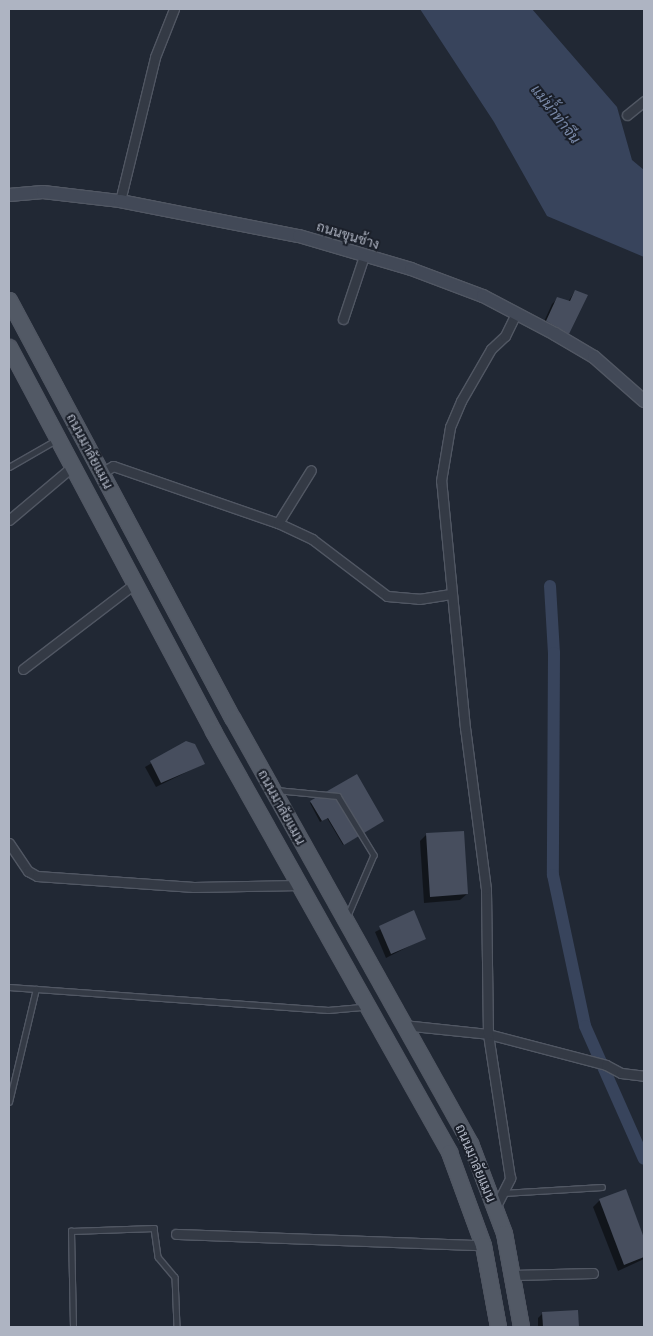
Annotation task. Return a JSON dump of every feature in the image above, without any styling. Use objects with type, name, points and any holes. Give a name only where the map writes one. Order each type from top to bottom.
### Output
[{"type":"main road","name":"ถนนขุนช้าง","points":[[9,195],[43,192],[120,201],[299,236],[364,256],[483,296],[516,313],[594,357],[644,401]]},
{"type":"main road","name":"ถนนมาลัยแมน","points":[[9,300],[233,719],[470,1143],[496,1208],[513,1275],[521,1327]]},
{"type":"main road","name":"ถนนมาลัยแมน","points":[[9,347],[213,731],[449,1152],[483,1246],[498,1327]]},
{"type":"main road","points":[[213,731],[233,719]]},
{"type":"main road","points":[[368,1006],[388,996]]},
{"type":"street","points":[[120,201],[155,57],[174,9]]},
{"type":"street","points":[[627,115],[644,101]]},
{"type":"street","points":[[343,319],[364,256]]},
{"type":"street","points":[[496,1208],[510,1178],[488,1034],[486,889],[450,594],[441,481],[450,427],[490,349],[505,336],[516,313]]},
{"type":"street","points":[[101,473],[113,466],[278,523],[312,539],[387,596],[400,599],[450,594]]},
{"type":"street","points":[[9,520],[72,467]]},
{"type":"street","points":[[278,523],[311,470]]},
{"type":"street","points":[[23,669],[134,584]]},
{"type":"street","points":[[9,844],[28,870],[37,876],[194,887],[300,885]]},
{"type":"street","points":[[403,1025],[488,1034],[606,1065],[621,1073],[644,1076]]},
{"type":"street","points":[[176,1234],[483,1246]]},
{"type":"street","points":[[513,1275],[593,1273]]},
{"type":"lane","points":[[9,467],[57,440]]},
{"type":"lane","points":[[272,789],[338,796],[374,855],[346,921]]},
{"type":"lane","points":[[9,986],[36,990],[328,1010],[368,1006]]},
{"type":"lane","points":[[9,1102],[36,990]]},
{"type":"lane","points":[[503,1193],[602,1188]]},
{"type":"lane","points":[[73,1327],[71,1231],[154,1228],[158,1257],[175,1277],[177,1327]]},
{"type":"water","name":"แม่น้ำท่าจีน","points":[[420,9],[532,9],[617,107],[632,160],[644,170],[644,257],[547,216],[494,122]]},
{"type":"building","points":[[575,290],[588,295],[569,334],[546,321],[557,297],[570,301]]},
{"type":"building","points":[[186,741],[195,744],[205,764],[161,783],[150,761]]},
{"type":"building","points":[[357,774],[384,821],[344,845],[328,818],[322,821],[310,801]]},
{"type":"building","points":[[464,831],[468,894],[430,897],[426,833]]},
{"type":"building","points":[[414,910],[426,939],[391,954],[379,926]]},
{"type":"building","points":[[626,1189],[644,1238],[644,1257],[624,1265],[599,1199]]},
{"type":"building","points":[[578,1310],[579,1327],[543,1327],[542,1312]]},
{"type":"waterway","points":[[550,586],[554,653],[553,875],[585,1026],[644,1159]]}]
